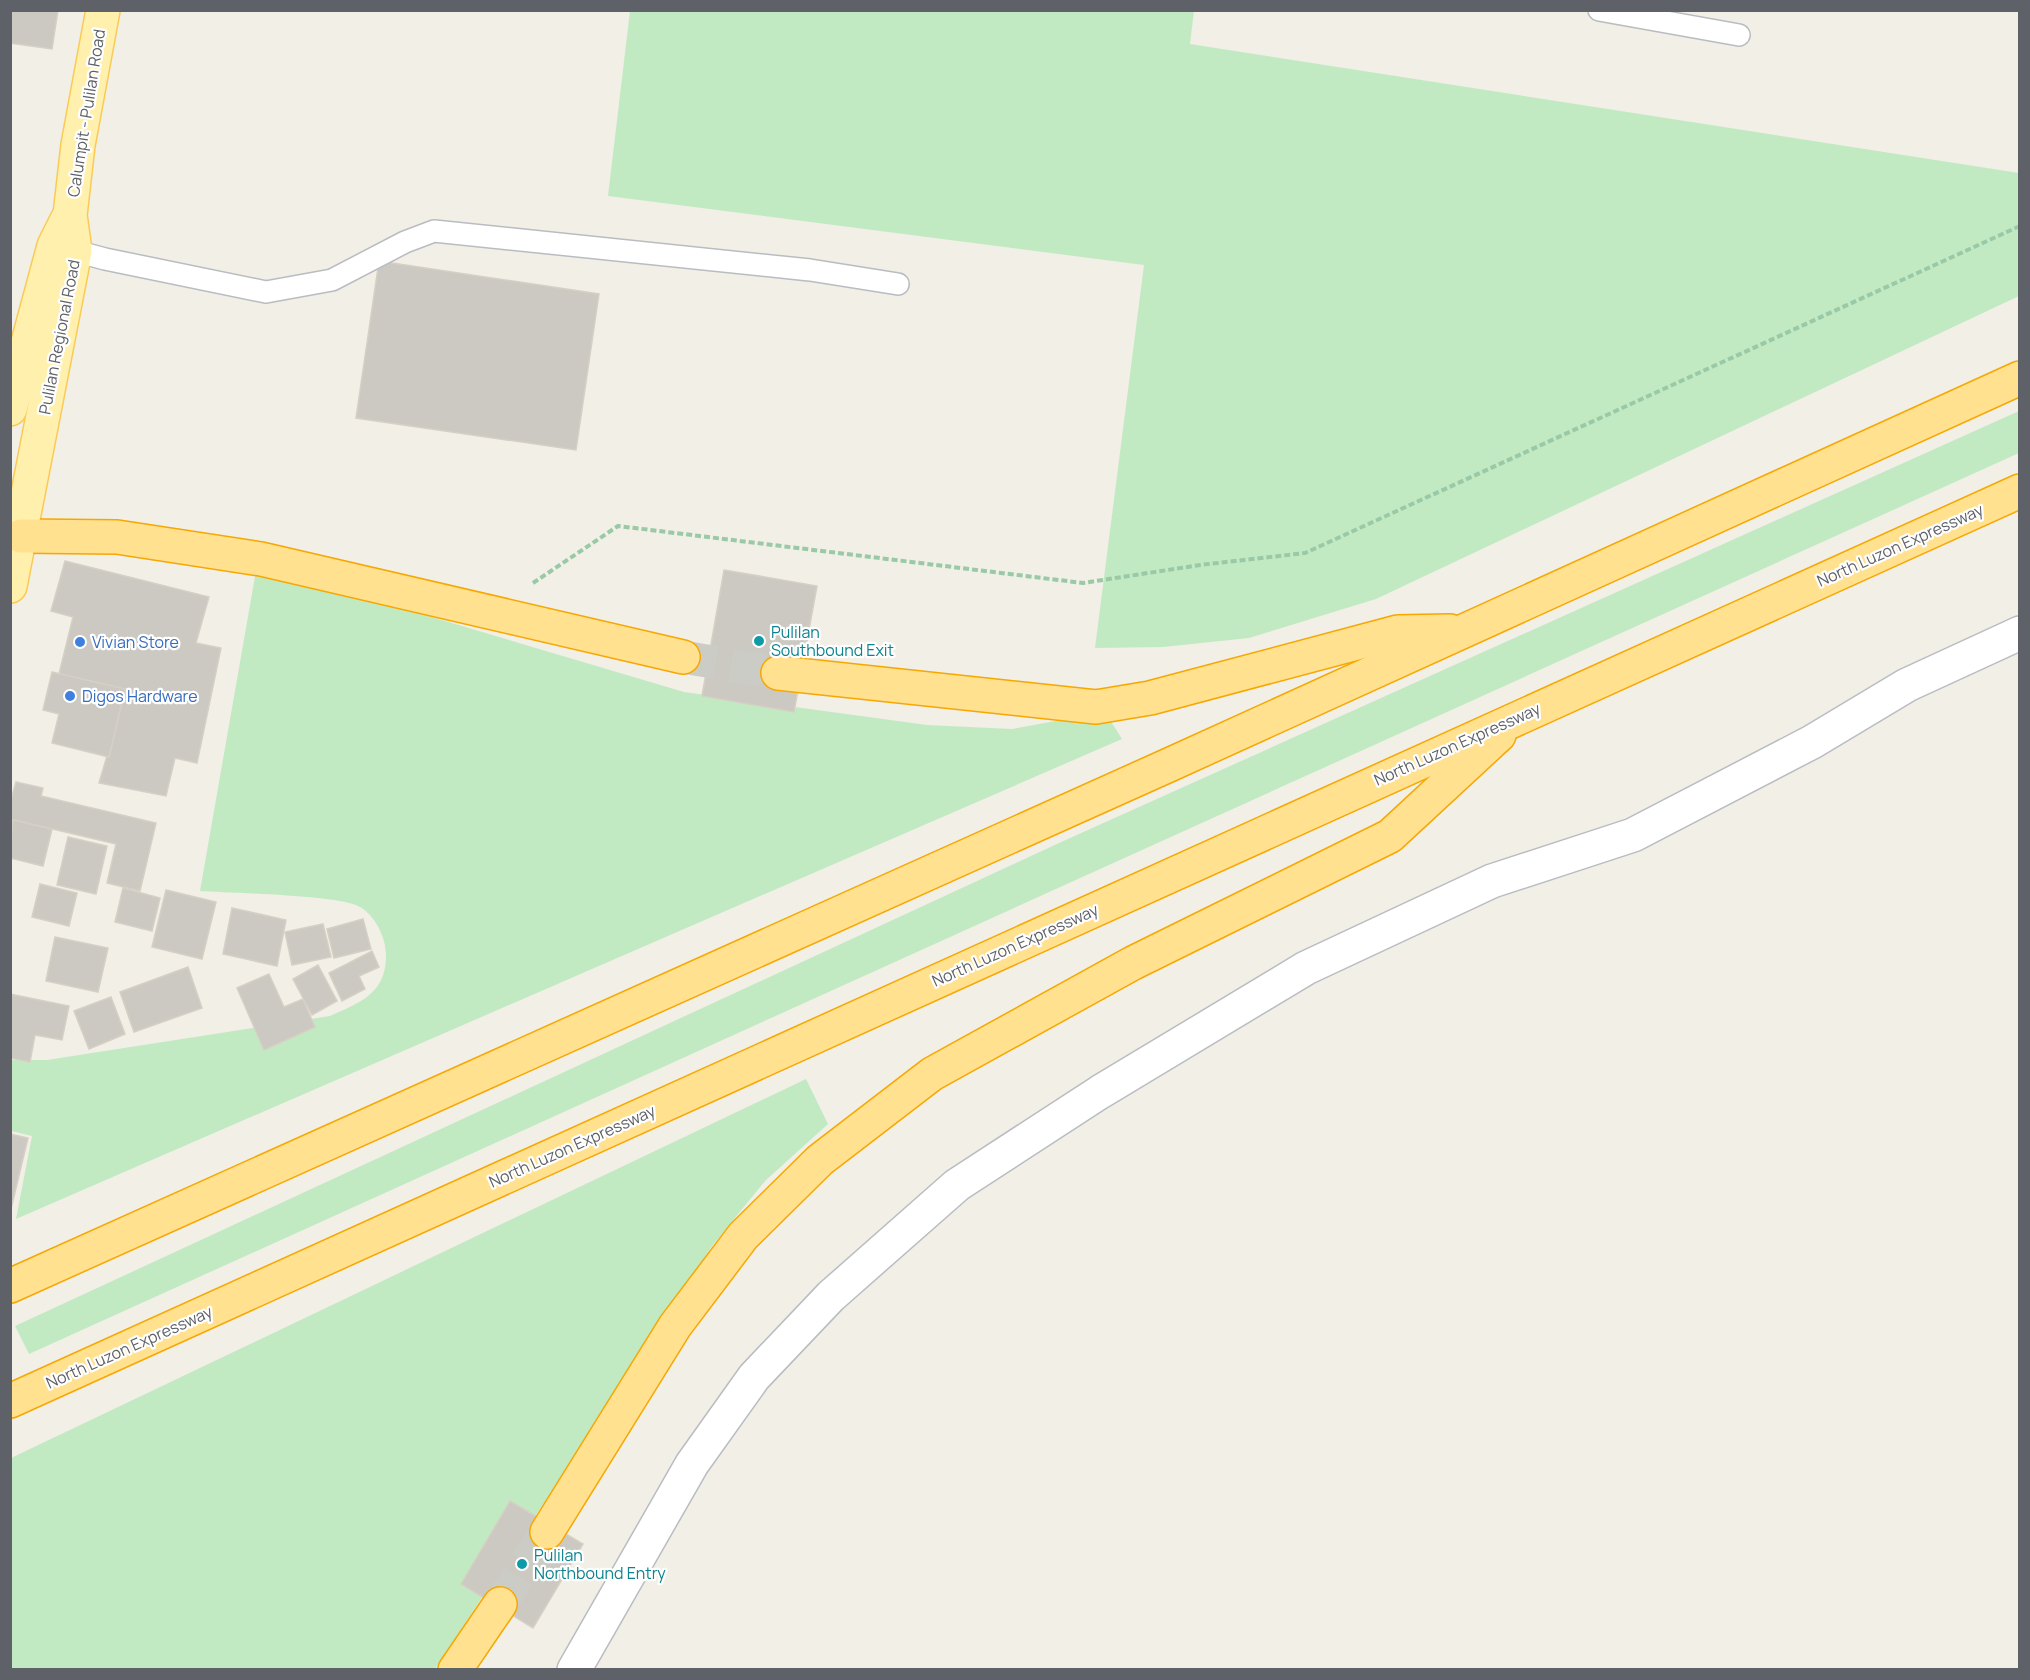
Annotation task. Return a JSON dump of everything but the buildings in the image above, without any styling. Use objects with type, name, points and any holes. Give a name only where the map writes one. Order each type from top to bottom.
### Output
[{"type":"highway","points":[[12,1286],[2019,378]]},
{"type":"highway","name":"North Luzon Expressway","points":[[16,1399],[2019,492]]},
{"type":"highway","points":[[16,537],[117,537],[261,560],[683,657]]},
{"type":"highway","points":[[778,673],[1096,708],[1150,698],[1398,632],[1466,630]]},
{"type":"highway","points":[[547,1532],[675,1326],[743,1236],[820,1160],[932,1074],[1133,963],[1390,836],[1520,716]]},
{"type":"highway","points":[[455,1670],[500,1604]]},
{"type":"main road","name":"Calumpit - Pulilan Road","points":[[70,215],[78,145],[103,10]]},
{"type":"main road","name":"Pulilan Regional Road","points":[[10,586],[16,537],[70,215]]},
{"type":"main road","name":"Pulilan Regional Road","points":[[10,409],[65,249]]},
{"type":"street","points":[[574,1670],[692,1464],[754,1377],[831,1296],[957,1185],[1100,1092],[1306,968],[1492,882],[1633,835],[1812,742],[1907,685],[2019,633]]},
{"type":"lane","points":[[1599,10],[1739,35]]},
{"type":"lane","points":[[65,249],[105,260],[266,291],[332,280],[405,242],[434,231],[810,270],[898,284]]},
{"type":"path","points":[[490,612],[618,526],[1083,583],[1200,565],[1305,554],[2019,226]]},
{"type":"green space","points":[[630,11],[1194,11],[1190,44],[2019,173],[2019,296],[1376,599],[1249,638],[1163,647],[1095,648],[1144,265],[608,196]]},
{"type":"green space","points":[[2019,411],[2019,453],[29,1354],[15,1326],[1059,843]]},
{"type":"green space","points":[[257,565],[684,692],[927,725],[1012,729],[1105,712],[1122,739],[16,1219],[32,1136],[11,1131],[10,1060],[47,1060],[330,1016],[351,1007],[368,996],[381,980],[386,958],[385,944],[376,922],[360,907],[349,903],[309,897],[200,891]]},
{"type":"green space","points":[[806,1079],[828,1124],[765,1181],[712,1246],[435,1669],[11,1670],[11,1458]]},
{"type":"tunnel","points":[[683,657],[778,673]]},
{"type":"tunnel","points":[[500,1604],[547,1532]]},
{"type":"place","name":"Pulilan Southbound Exit","points":[[759,641]]},
{"type":"place","name":"Vivian Store","points":[[80,642]]},
{"type":"place","name":"Digos Hardware","points":[[70,696]]},
{"type":"place","name":"Pulilan Northbound Entry","points":[[522,1564]]}]
